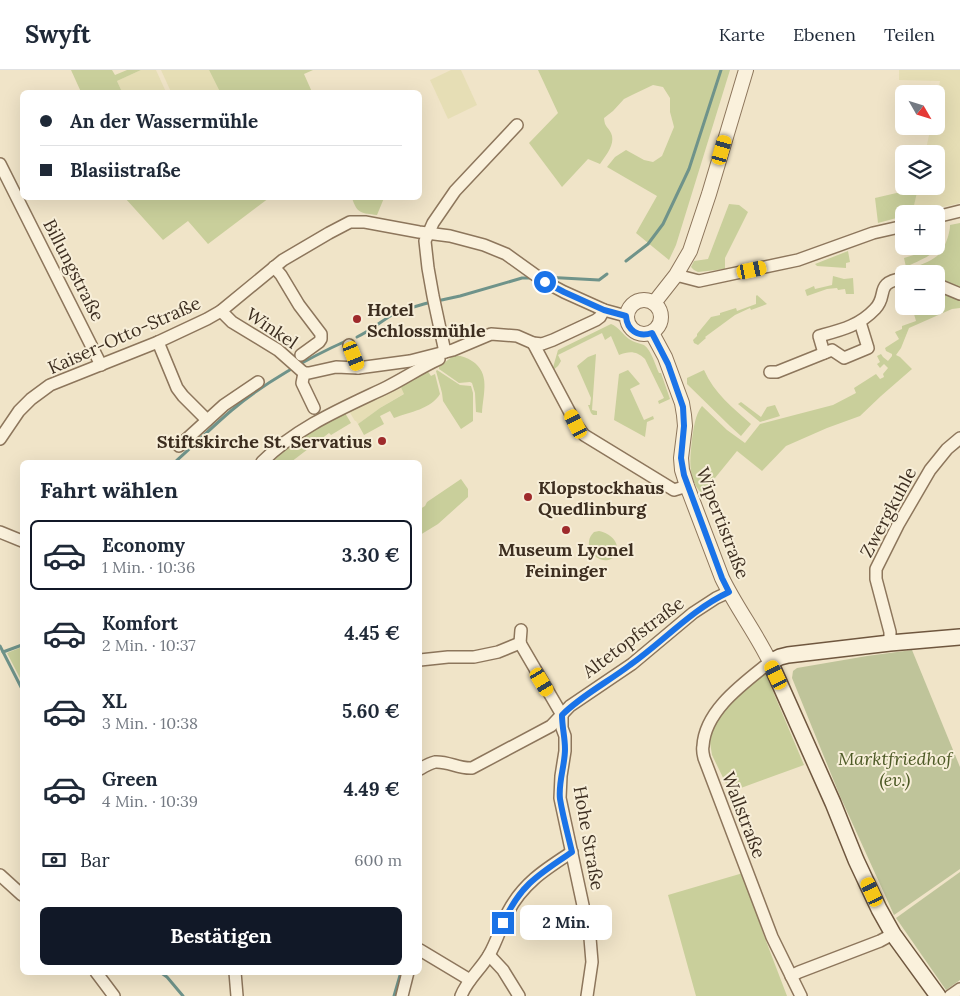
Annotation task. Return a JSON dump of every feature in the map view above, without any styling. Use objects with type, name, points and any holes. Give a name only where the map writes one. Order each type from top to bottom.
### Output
[{"type":"main road","points":[[938,996],[893,934],[879,909],[770,662],[788,655],[960,636]]},
{"type":"street","points":[[654,303],[676,275],[690,251],[746,70]]},
{"type":"street","points":[[449,351],[434,300],[425,241],[433,223],[455,191],[517,126]]},
{"type":"street","name":"Billungstraße","points":[[0,164],[101,364]]},
{"type":"street","points":[[945,215],[960,211]]},
{"type":"street","name":"Kaiser-Otto-Straße","points":[[0,439],[19,411],[38,394],[56,382],[158,342],[206,319],[221,310],[274,267],[296,252],[350,222],[364,222],[428,234],[450,236],[484,245],[506,254],[545,282],[564,292],[604,310],[626,316]]},
{"type":"street","points":[[676,275],[699,282],[798,260],[874,233],[895,228]]},
{"type":"street","points":[[274,267],[321,337],[320,342],[300,365],[302,383],[314,408]]},
{"type":"street","points":[[824,353],[819,336],[860,322],[880,303],[882,290],[886,284],[895,281]]},
{"type":"street","points":[[945,288],[960,294]]},
{"type":"street","points":[[646,300],[654,303],[660,310],[661,318],[658,327],[652,333],[642,335],[634,332],[629,326],[626,316],[630,306],[638,301],[646,300]]},
{"type":"street","name":"Winkel","points":[[221,310],[232,322],[300,365]]},
{"type":"street","points":[[300,365],[308,373],[336,367],[358,368],[398,363],[449,351],[491,334],[517,336],[539,344],[548,342],[596,320],[604,310]]},
{"type":"street","points":[[770,372],[777,372],[832,350],[844,358],[868,348],[860,322]]},
{"type":"street","name":"Wipertistraße","points":[[652,333],[666,361],[684,411],[681,464],[687,486],[722,578],[770,662]]},
{"type":"street","points":[[158,342],[177,388],[207,420]]},
{"type":"street","points":[[533,343],[576,424],[584,435],[674,490],[687,486]]},
{"type":"street","points":[[349,345],[358,368]]},
{"type":"street","points":[[264,460],[286,441],[306,428],[399,381],[443,357],[449,351]]},
{"type":"street","points":[[179,446],[224,405],[258,382]]},
{"type":"street","name":"Zwergkuhle","points":[[890,643],[890,632],[876,579],[876,569],[898,525],[930,470],[947,449],[960,438]]},
{"type":"street","points":[[0,532],[20,540]]},
{"type":"street","name":"Altetopfstraße","points":[[422,768],[437,762],[462,768],[472,768],[551,726],[570,706],[632,664],[694,613],[716,598],[729,592]]},
{"type":"street","points":[[521,630],[520,643],[562,715]]},
{"type":"street","points":[[422,660],[474,657],[498,652],[520,643]]},
{"type":"street","name":"Wallstraße","points":[[770,662],[736,690],[720,707],[708,725],[702,747],[704,758],[768,928],[801,996]]},
{"type":"street","name":"Hohe Straße","points":[[562,715],[565,751],[560,798],[592,951],[587,996]]},
{"type":"street","points":[[462,996],[470,980],[489,955],[508,912],[523,889],[540,873],[572,852]]},
{"type":"street","points":[[0,875],[20,893]]},
{"type":"street","points":[[791,976],[880,941],[893,934]]},
{"type":"street","points":[[422,951],[470,980]]},
{"type":"street","points":[[489,955],[503,970],[519,996]]},
{"type":"street","points":[[98,975],[114,996]]},
{"type":"street","points":[[235,975],[237,996]]},
{"type":"street","points":[[402,996],[407,975]]},
{"type":"street","points":[[950,996],[960,989]]},
{"type":"shaded area","points":[[141,70],[156,70],[165,90],[121,90],[117,81]]},
{"type":"shaded area","points":[[161,70],[209,70],[219,90],[170,90]]},
{"type":"shaded area","points":[[451,70],[461,70],[477,105],[448,119],[430,80]]},
{"type":"shaded area","points":[[899,70],[960,70],[960,203],[945,206],[914,205],[916,195],[945,195],[945,145],[927,145],[929,135],[945,135],[945,85],[939,85],[940,81],[899,80]]},
{"type":"shaded area","points":[[400,385],[405,393],[358,424],[355,421],[349,411]]},
{"type":"green space","points":[[71,70],[112,70],[115,75],[127,70],[141,70],[117,81],[121,90],[80,90]]},
{"type":"green space","points":[[209,70],[313,70],[304,74],[311,90],[219,90]]},
{"type":"green space","points":[[538,70],[730,70],[676,245],[669,260],[636,233],[657,196],[607,167],[615,157],[626,150],[644,160],[653,162],[662,156],[674,127],[670,112],[670,98],[663,87],[653,85],[624,99],[604,118],[612,137],[607,153],[600,164],[588,159],[562,187],[529,143],[558,113]]},
{"type":"green space","points":[[895,193],[895,195],[916,195],[914,205],[895,205],[895,218],[878,223],[875,198]]},
{"type":"green space","points":[[127,200],[266,200],[208,244],[188,221],[163,240]]},
{"type":"green space","points":[[353,200],[383,200],[377,215],[361,212]]},
{"type":"green space","points":[[729,204],[739,205],[748,212],[725,258],[725,269],[698,272],[691,267],[694,261],[708,259]]},
{"type":"green space","points":[[960,223],[960,289],[945,284],[945,265],[920,265],[938,255],[945,255],[945,244],[950,225]]},
{"type":"green space","points":[[848,251],[850,262],[846,263],[846,268],[817,266],[815,264]]},
{"type":"green space","points":[[914,255],[930,255],[910,265],[906,265],[904,258]]},
{"type":"green space","points":[[833,276],[844,279],[853,278],[854,294],[846,294],[845,289],[838,290],[837,288],[827,289],[807,296],[805,290],[814,286],[815,289],[832,285]]},
{"type":"green space","points":[[945,291],[960,298],[960,308],[945,312]]},
{"type":"green space","points":[[757,295],[767,304],[751,310],[750,308],[735,315],[705,337],[698,345],[694,343],[693,340],[711,317],[736,308],[737,311],[756,304]]},
{"type":"green space","points":[[914,315],[938,315],[909,328],[896,355],[912,369],[860,416],[786,446],[762,471],[737,451],[702,494],[697,488],[692,475],[690,461],[694,426],[702,406],[727,430],[745,443],[760,424],[833,405],[856,393],[854,388],[876,374],[880,379],[884,377],[883,374],[888,368],[884,364],[880,368],[877,364],[880,362],[877,356],[881,354],[888,361],[892,354],[886,351],[885,348],[899,339],[895,332],[902,329],[902,326],[916,321]]},
{"type":"green space","points":[[611,324],[629,339],[647,348],[659,373],[661,373],[670,399],[659,404],[658,401],[664,398],[645,359],[639,354],[633,353],[619,355],[611,336],[605,340],[602,333],[558,355],[561,361],[552,371],[558,350]]},
{"type":"green space","points":[[596,354],[592,410],[597,411],[597,415],[593,415],[588,405],[590,405],[591,398],[577,366],[588,357]]},
{"type":"green space","points":[[453,356],[465,357],[478,366],[482,372],[484,391],[482,413],[476,412],[475,393],[472,383],[459,383],[439,369]]},
{"type":"green space","points":[[427,370],[431,376],[435,374],[440,394],[436,399],[426,407],[394,418],[390,411],[380,416],[384,424],[364,435],[358,424],[404,394],[400,385]]},
{"type":"green space","points":[[437,370],[460,385],[471,386],[473,393],[473,421],[461,429],[443,401]]},
{"type":"green space","points":[[628,370],[640,384],[630,389],[644,420],[653,416],[654,419],[647,422],[645,437],[614,420],[619,374]]},
{"type":"green space","points":[[704,370],[719,393],[751,424],[741,436],[687,384],[687,378]]},
{"type":"green space","points":[[741,402],[761,417],[767,407],[775,405],[780,416],[760,422],[738,404]]},
{"type":"green space","points":[[345,413],[351,423],[331,435],[329,433],[294,460],[273,460],[303,436]]},
{"type":"green space","points":[[461,479],[468,489],[468,497],[438,524],[422,534],[422,508],[427,502]]},
{"type":"green space","points":[[599,531],[610,536],[617,545],[617,554],[611,559],[599,559],[591,550],[590,538],[594,532]]},
{"type":"green space","points":[[20,648],[20,678],[7,653]]},
{"type":"green space","name":"Marktfriedhof (ev.)","points":[[912,650],[960,767],[960,869],[894,915],[840,796],[792,678],[793,671],[797,668]]},
{"type":"green space","points":[[764,670],[804,765],[730,792],[712,755],[709,736],[718,716],[737,692]]},
{"type":"green space","points":[[960,872],[960,980],[946,990],[896,918]]},
{"type":"green space","points":[[743,873],[787,996],[696,996],[668,895]]},
{"type":"waterway","points":[[626,261],[648,244],[663,224],[689,169],[721,70]]},
{"type":"waterway","points":[[544,277],[599,280],[607,274]]},
{"type":"waterway","points":[[437,301],[522,278],[533,278]]},
{"type":"waterway","points":[[357,337],[392,315],[431,302]]},
{"type":"waterway","points":[[177,460],[232,410],[258,390],[302,363],[346,341]]},
{"type":"waterway","points":[[0,646],[20,685]]},
{"type":"waterway","points":[[3,652],[20,646]]},
{"type":"waterway","points":[[164,975],[183,996]]},
{"type":"waterway","points":[[394,996],[400,975]]},
{"type":"place","name":"Hotel Schlossmühle","points":[[357,319]]},
{"type":"place","name":"Stiftskirche St. Servatius","points":[[382,441]]},
{"type":"place","name":"Klopstockhaus Quedlinburg","points":[[528,497]]},
{"type":"place","name":"Museum Lyonel Feininger","points":[[566,530]]},
{"type":"route","points":[[503,923],[512,904],[523,889],[545,869],[572,852],[560,798],[565,751],[562,715],[570,706],[632,664],[694,613],[716,598],[729,592],[692,500],[684,475],[681,464],[684,426],[683,407],[660,346],[652,333],[642,335],[632,330],[626,316],[604,310],[545,282]]}]
